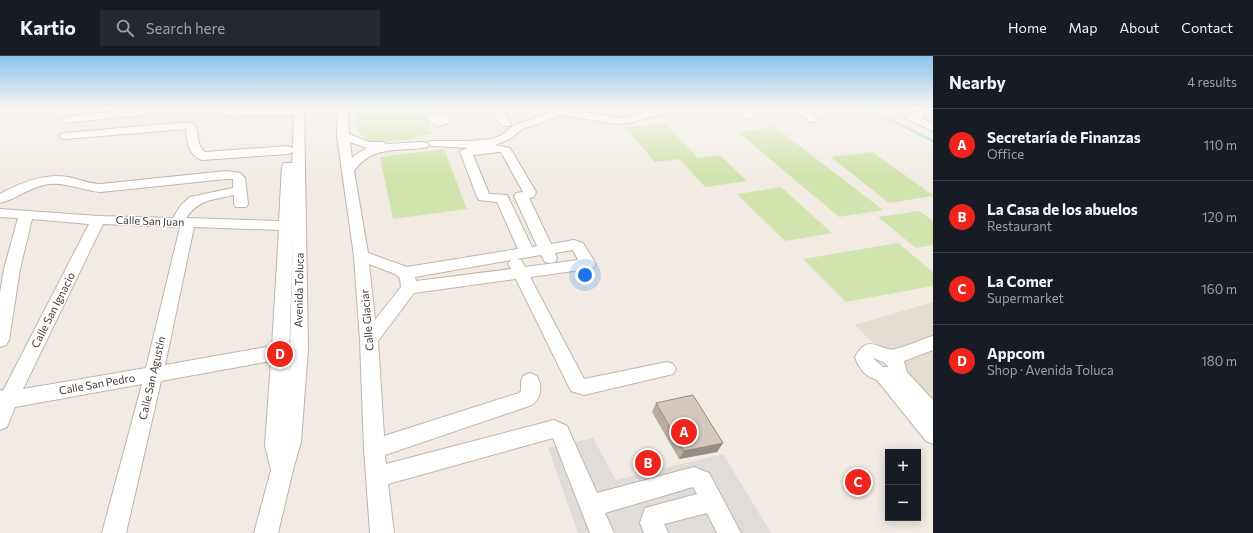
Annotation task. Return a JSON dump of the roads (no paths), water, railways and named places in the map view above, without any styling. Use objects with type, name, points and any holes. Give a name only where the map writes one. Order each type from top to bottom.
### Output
[{"type":"street","points":[[64,136],[129,130]]},
{"type":"street","points":[[192,130],[194,144],[199,154],[202,156],[288,150]]},
{"type":"street","name":"Avenida Toluca","points":[[282,470],[275,445],[281,352],[288,150],[291,130]]},
{"type":"street","name":"Avenida Toluca","points":[[266,533],[290,442],[299,349],[300,226],[295,130]]},
{"type":"street","name":"Calle Glaciar","points":[[343,130],[361,256],[369,340],[376,477],[382,533]]},
{"type":"street","points":[[343,136],[371,145],[427,142],[457,145],[496,141],[505,138],[510,130]]},
{"type":"street","points":[[349,170],[362,155],[367,152],[427,142]]},
{"type":"street","points":[[499,148],[506,150],[530,192],[529,194],[521,196],[502,198],[484,197],[466,152],[499,148]]},
{"type":"street","points":[[0,199],[21,188],[50,181],[67,181],[90,188],[101,188],[232,175],[239,178],[241,204]]},
{"type":"street","points":[[182,223],[186,208],[196,200],[240,190]]},
{"type":"street","points":[[521,196],[555,269]]},
{"type":"street","points":[[502,198],[520,254],[520,273],[578,385],[584,387],[667,369]]},
{"type":"street","name":"Calle San Juan","points":[[0,213],[98,220],[300,226]]},
{"type":"street","points":[[0,340],[3,297],[26,214]]},
{"type":"street","name":"Calle San Ignacio","points":[[0,421],[4,399],[98,220]]},
{"type":"street","name":"Calle San Agustín","points":[[114,533],[154,373],[182,223]]},
{"type":"street","points":[[361,256],[379,261],[407,280],[520,273],[588,264],[577,245],[520,254],[407,280]]},
{"type":"street","points":[[369,340],[395,307],[407,280]]},
{"type":"street","points":[[891,369],[933,343]]},
{"type":"street","name":"Calle San Pedro","points":[[4,399],[281,352]]},
{"type":"street","points":[[891,369],[933,414]]},
{"type":"street","points":[[891,369],[933,435]]},
{"type":"street","points":[[374,449],[525,399],[532,392],[530,381]]},
{"type":"street","points":[[376,477],[554,429],[560,432],[602,533]]},
{"type":"street","points":[[591,506],[694,477],[701,480],[729,533]]},
{"type":"street","points":[[656,533],[651,523],[653,516],[712,501]]},
{"type":"waterway","points":[[911,130],[933,141]]},
{"type":"place","name":"Appcom","points":[[280,354]]},
{"type":"place","name":"Secretaría de Finanzas","points":[[684,432]]},
{"type":"place","name":"La Casa de los abuelos","points":[[648,463]]},
{"type":"place","name":"La Comer","points":[[858,482]]}]
